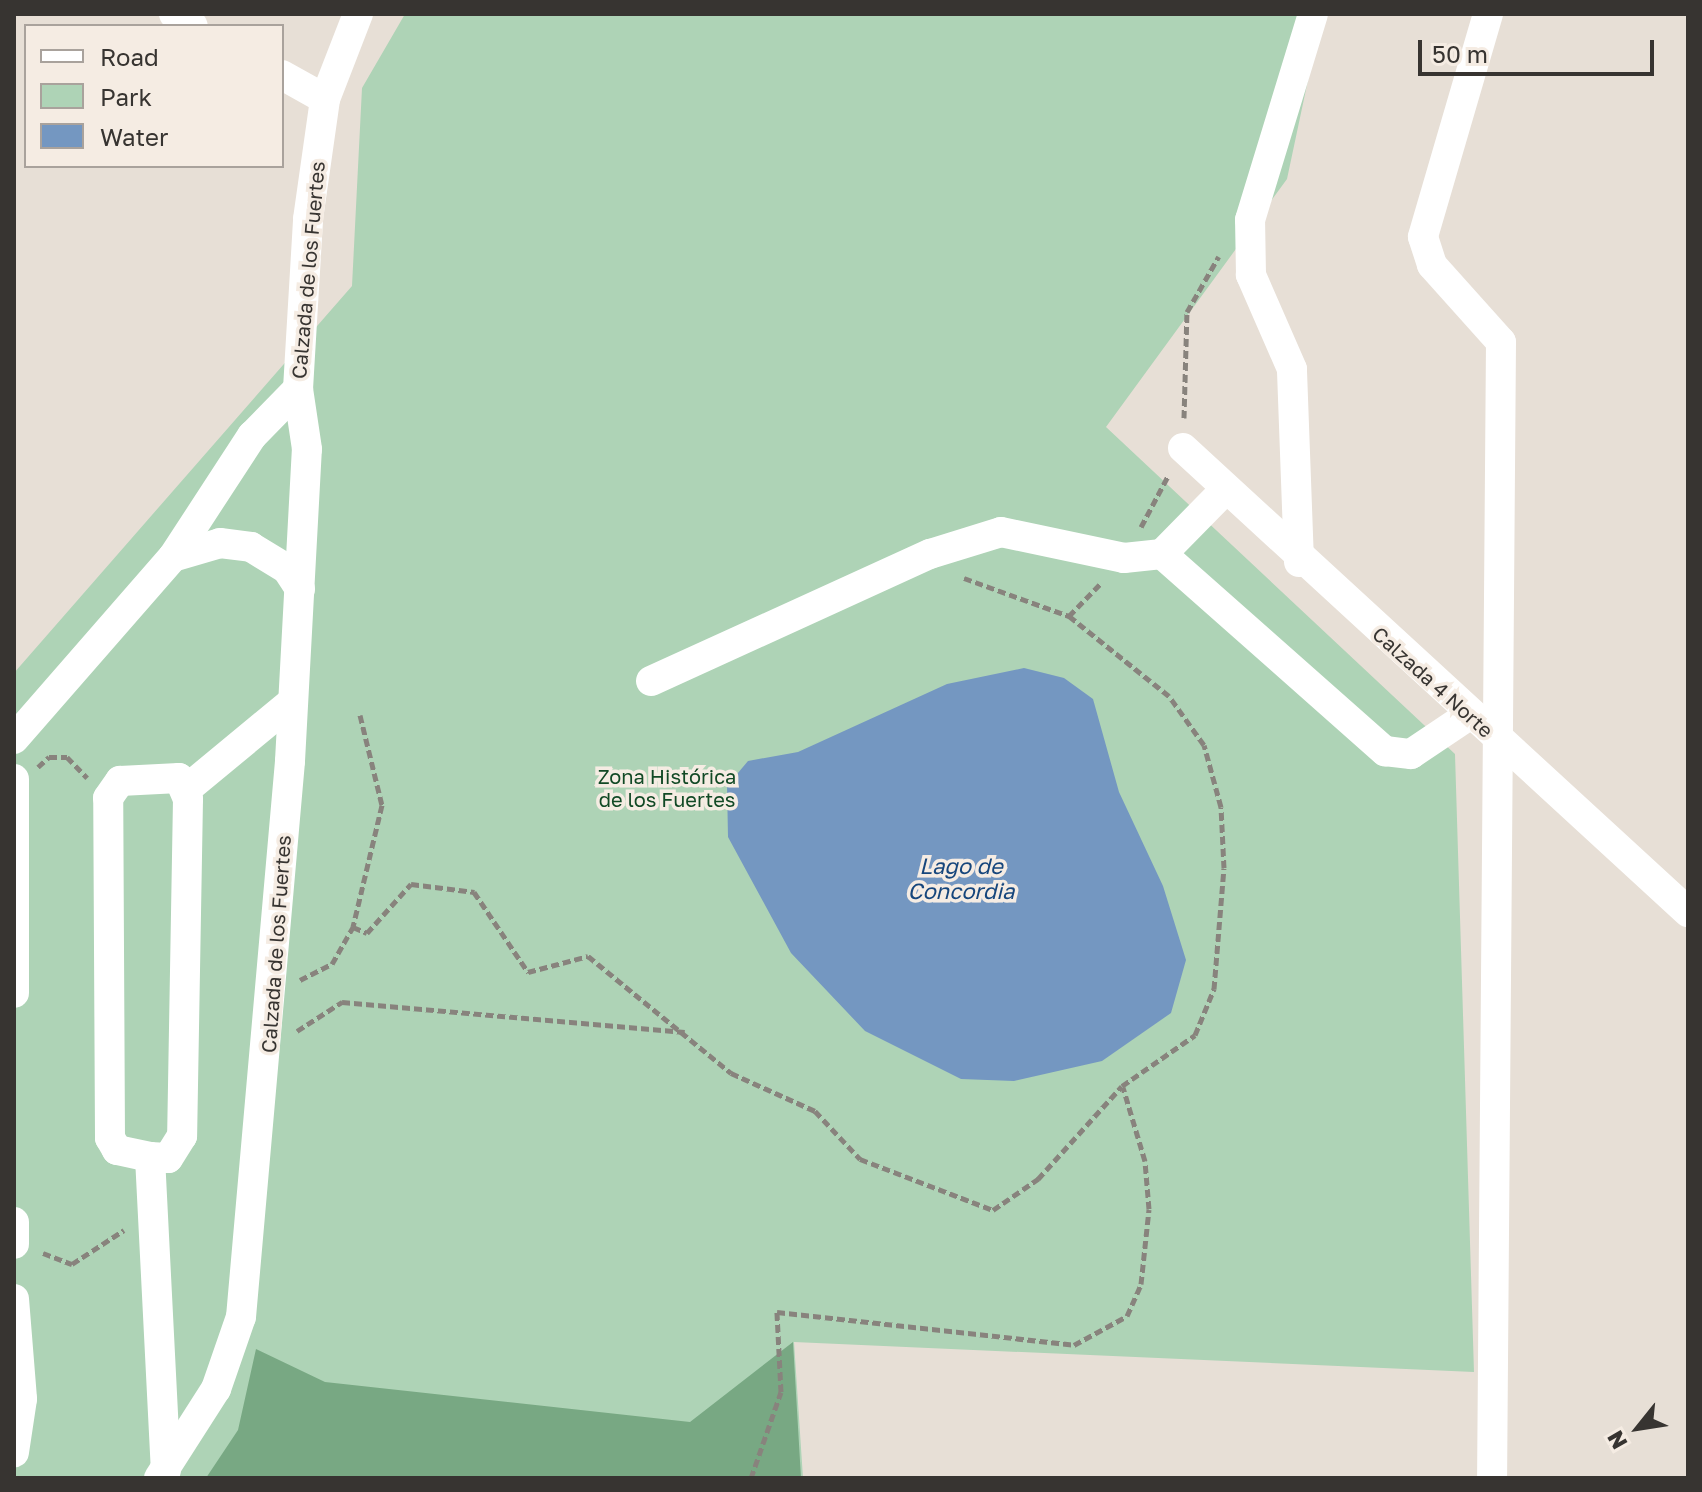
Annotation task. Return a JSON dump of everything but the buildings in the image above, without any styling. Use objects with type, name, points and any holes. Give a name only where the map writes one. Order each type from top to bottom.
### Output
[{"type":"street","name":"Calzada de los Fuertes","points":[[162,1475],[216,1389],[241,1317],[270,1049],[271,994],[300,589],[307,449],[298,389],[308,219],[325,99],[358,14]]},
{"type":"street","points":[[1299,562],[1292,369],[1251,275],[1250,220],[1313,14]]},
{"type":"street","points":[[1488,14],[1423,237],[1432,265],[1501,342],[1492,1478]]},
{"type":"street","points":[[284,76],[325,99]]},
{"type":"street","name":"Calzada de los Fuertes","points":[[14,739],[173,557],[252,436],[298,389]]},
{"type":"street","name":"Calzada 4 Norte","points":[[1183,448],[1299,562],[1688,912]]},
{"type":"street","points":[[651,681],[930,554],[1001,532],[1124,558],[1162,554],[1225,490]]},
{"type":"street","points":[[173,557],[220,543],[251,547],[287,569],[300,589]]},
{"type":"street","points":[[1162,554],[1385,751],[1411,754],[1469,715]]},
{"type":"street","points":[[188,788],[292,702]]},
{"type":"street","points":[[179,778],[188,788],[182,1136],[168,1158],[150,1157],[117,1150],[110,1138],[108,798],[120,781],[179,778]]},
{"type":"street","points":[[14,779],[14,993]]},
{"type":"street","points":[[150,1157],[162,1475]]},
{"type":"street","points":[[14,1222],[14,1244]]},
{"type":"street","points":[[14,1299],[22,1399],[14,1452]]},
{"type":"path","points":[[353,927],[367,933],[411,884],[474,892],[528,972],[588,956],[686,1032],[731,1073],[815,1111],[860,1159],[993,1210],[1038,1179],[1122,1086],[1195,1035],[1214,989],[1224,868],[1221,807],[1204,745],[1169,696],[1069,616]]},
{"type":"path","points":[[271,994],[332,964],[353,927],[382,805],[360,715]]},
{"type":"path","points":[[49,757],[67,757],[108,798]]},
{"type":"path","points":[[270,1049],[342,1002],[686,1032]]},
{"type":"path","points":[[751,1478],[781,1392],[777,1312],[1074,1345],[1127,1316],[1141,1284],[1149,1209],[1145,1161],[1122,1086]]},
{"type":"path","points":[[15,1232],[34,1250],[72,1264],[150,1209]]},
{"type":"green space","name":"Zona Histórica de los Fuertes","points":[[405,14],[1322,14],[1287,179],[1106,427],[1455,754],[1474,1372],[794,1342],[803,1478],[14,1478],[14,673],[352,286],[362,88]]},
{"type":"green space","points":[[793,1342],[801,1478],[206,1478],[238,1430],[256,1349],[325,1382],[690,1422]]},
{"type":"water","name":"Lago de Concordia","points":[[1024,668],[1064,678],[1093,699],[1119,792],[1163,886],[1186,960],[1171,1013],[1102,1061],[1014,1081],[961,1079],[865,1031],[791,953],[728,837],[727,786],[748,761],[798,752],[947,684]]}]
